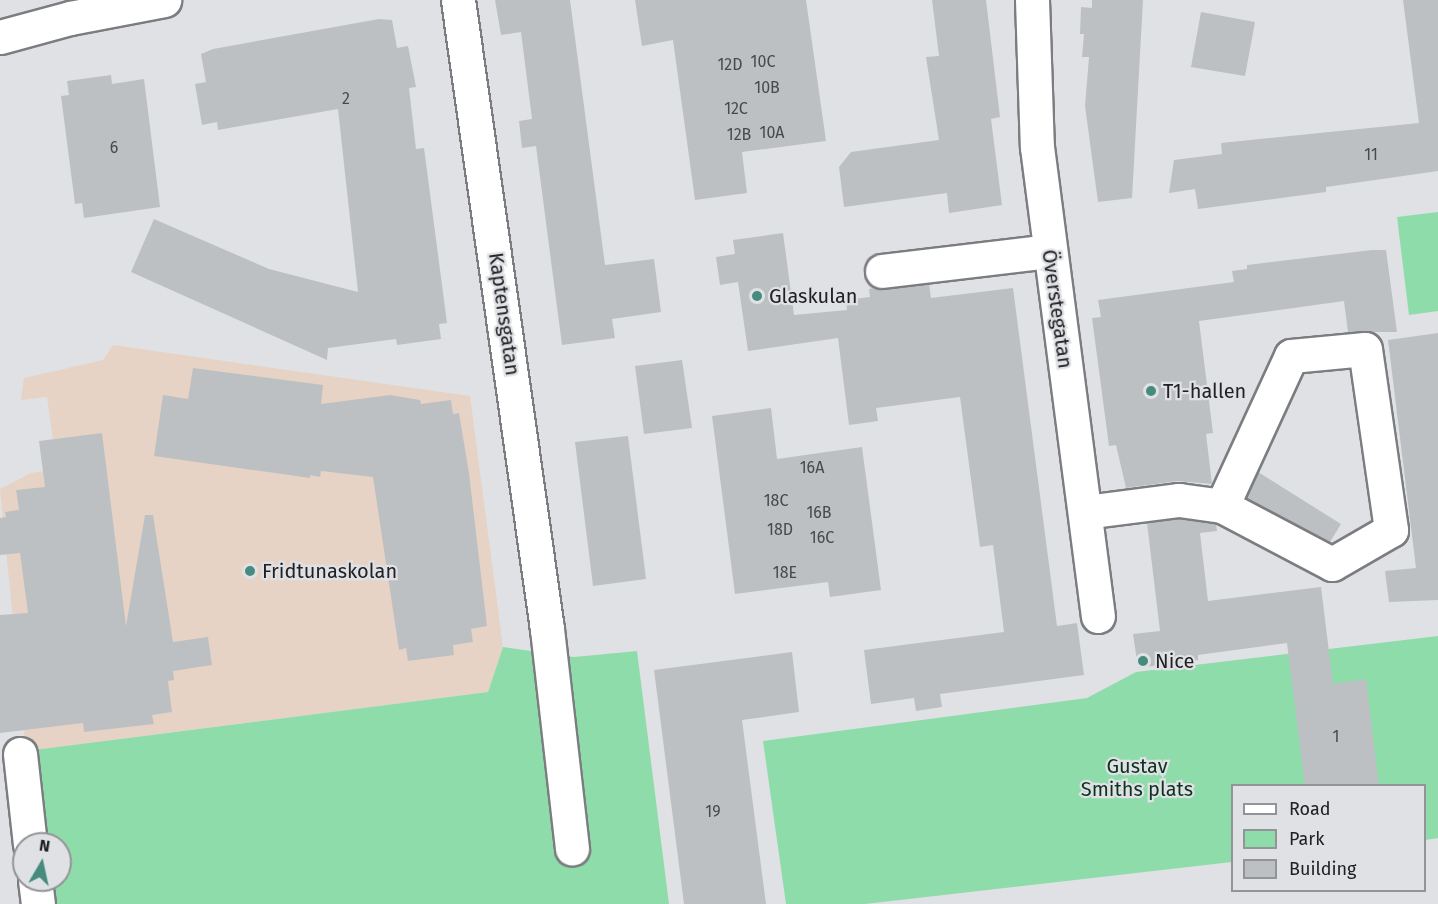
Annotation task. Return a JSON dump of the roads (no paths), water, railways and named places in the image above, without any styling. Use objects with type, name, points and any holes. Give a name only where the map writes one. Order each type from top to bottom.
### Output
[{"type":"street","points":[[0,37],[70,18],[164,0]]},
{"type":"street","name":"Kaptensgatan","points":[[458,0],[546,629],[572,849]]},
{"type":"street","name":"Överstegatan","points":[[1032,0],[1037,147],[1098,616]]},
{"type":"street","points":[[882,272],[1049,251]]},
{"type":"street","points":[[1085,512],[1179,500],[1222,506],[1332,564],[1391,530],[1365,349],[1291,357],[1222,506]]},
{"type":"street","points":[[19,827],[20,754]]},
{"type":"place","name":"Glaskulan","points":[[757,296]]},
{"type":"place","name":"T1-hallen","points":[[1151,391]]},
{"type":"place","name":"Fridtunaskolan","points":[[250,571]]},
{"type":"place","name":"Nice","points":[[1143,661]]},
{"type":"park label","name":"Gustav Smiths plats","points":[[1137,778]]}]
